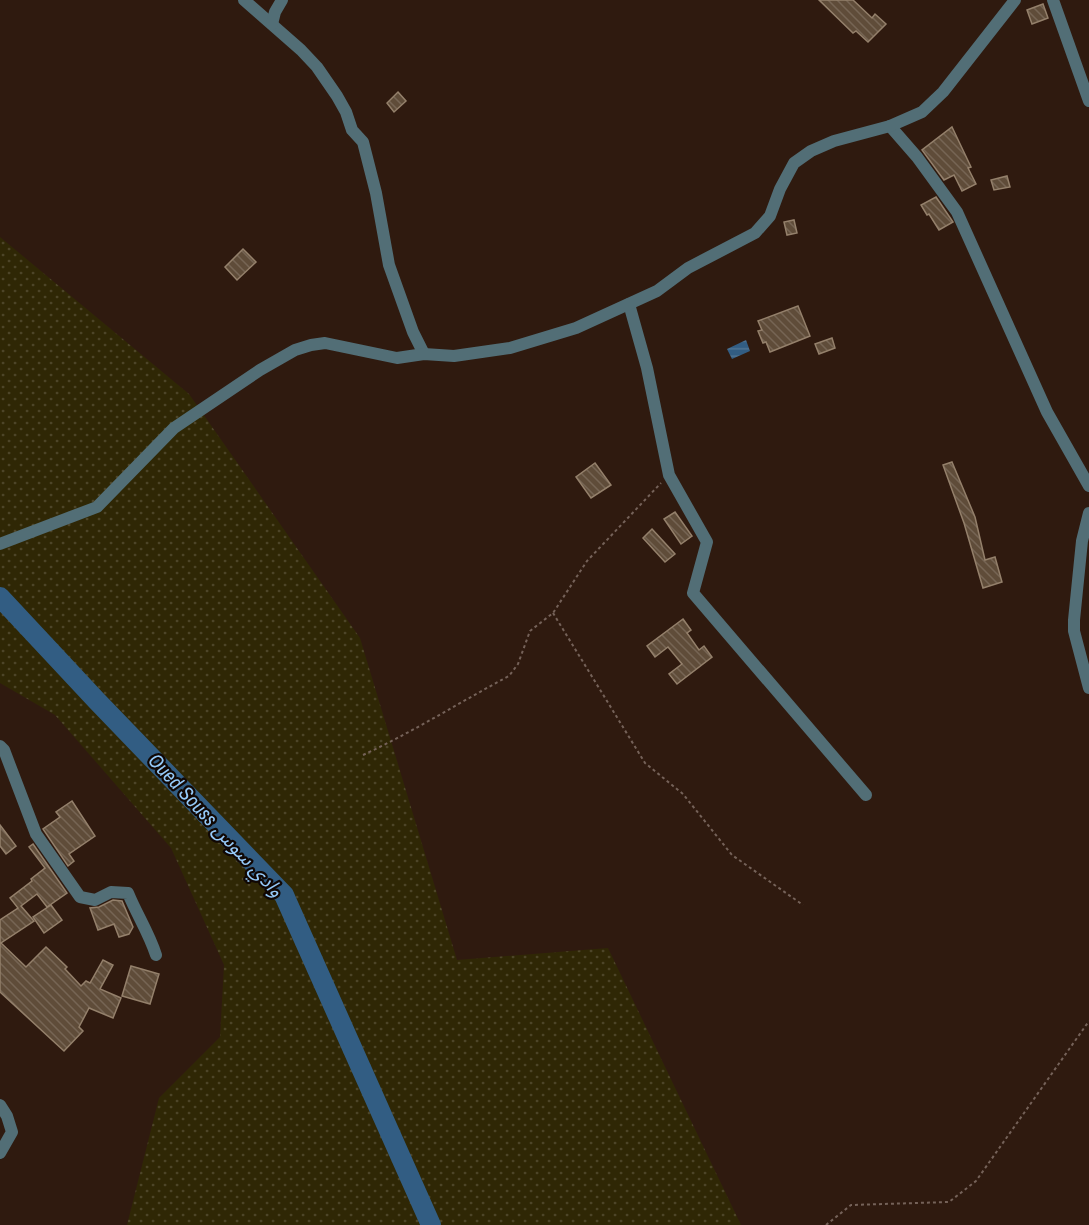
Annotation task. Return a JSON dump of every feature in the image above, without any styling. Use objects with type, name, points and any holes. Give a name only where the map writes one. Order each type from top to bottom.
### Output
[{"type":"street","points":[[244,0],[302,50],[325,78],[346,112],[352,130],[363,142],[376,193],[389,265],[413,332],[424,354]]},
{"type":"street","points":[[272,24],[275,12],[282,0]]},
{"type":"street","points":[[0,544],[97,507],[174,428],[260,370],[295,350],[325,343],[397,358],[424,354],[454,356],[510,348],[576,328],[657,291],[688,268],[755,233],[770,216],[780,189],[794,163],[811,151],[834,141],[890,126],[922,112],[943,92],[1015,0]]},
{"type":"street","points":[[1053,0],[1089,101]]},
{"type":"street","points":[[890,126],[918,157],[957,212],[1047,412],[1089,486]]},
{"type":"street","points":[[629,304],[647,368],[669,475],[707,542],[693,593],[866,795]]},
{"type":"street","points":[[1089,513],[1082,541],[1074,631],[1089,688]]},
{"type":"street","points":[[0,746],[4,750],[36,834],[80,897],[95,900],[111,892],[128,893],[135,911],[150,936],[156,955]]},
{"type":"street","points":[[0,1105],[7,1116],[12,1132],[0,1153]]},
{"type":"path","points":[[363,755],[398,739],[509,676],[518,664],[530,631],[553,613],[587,561],[669,475]]},
{"type":"path","points":[[553,613],[645,763],[683,794],[732,855],[803,905]]},
{"type":"path","points":[[826,1225],[851,1205],[949,1202],[976,1180],[1089,1021]]},
{"type":"sand","points":[[0,237],[189,394],[360,638],[457,960],[608,948],[741,1225],[127,1225],[159,1098],[220,1037],[224,965],[171,848],[55,715],[0,683]]},
{"type":"water","points":[[746,340],[750,351],[732,359],[727,349]]},
{"type":"building","points":[[819,0],[853,0],[872,18],[875,14],[886,24],[868,42],[856,31],[853,33]]},
{"type":"building","points":[[1043,4],[1048,18],[1032,24],[1027,10]]},
{"type":"building","points":[[398,92],[406,101],[394,112],[387,103]]},
{"type":"building","points":[[952,127],[971,167],[968,168],[976,184],[962,191],[954,175],[944,180],[922,150]]},
{"type":"building","points":[[1007,176],[1010,187],[994,190],[991,180]]},
{"type":"building","points":[[936,197],[953,222],[939,230],[921,205]]},
{"type":"building","points":[[794,220],[797,233],[787,235],[784,222]]},
{"type":"building","points":[[243,249],[256,262],[237,280],[225,267]]},
{"type":"building","points":[[798,306],[810,336],[770,352],[758,331],[762,330],[758,321]]},
{"type":"building","points":[[832,338],[835,348],[819,354],[815,344]]},
{"type":"building","points":[[952,462],[975,517],[985,560],[995,557],[1002,582],[983,588],[964,523],[943,465]]},
{"type":"building","points":[[595,463],[611,485],[591,498],[576,477]]},
{"type":"building","points":[[675,512],[692,536],[681,544],[664,519]]},
{"type":"building","points":[[652,529],[675,554],[665,562],[643,538]]},
{"type":"building","points":[[683,619],[691,630],[687,633],[699,650],[704,646],[712,657],[677,684],[669,674],[682,664],[668,647],[655,657],[647,646]]},
{"type":"building","points":[[72,801],[95,836],[69,854],[74,861],[68,866],[43,829],[60,817],[56,812]]},
{"type":"building","points":[[0,825],[16,846],[6,854],[0,846]]},
{"type":"building","points":[[33,844],[67,893],[47,907],[37,894],[21,906],[34,921],[1,943],[26,967],[46,947],[67,967],[65,969],[81,986],[86,981],[90,983],[103,960],[113,965],[100,989],[121,998],[113,1018],[89,1008],[79,1027],[83,1031],[64,1051],[0,992],[0,920],[18,908],[10,898],[45,868],[29,847]]},
{"type":"building","points":[[113,900],[122,901],[133,927],[129,934],[119,937],[114,924],[98,930],[90,908],[99,907]]},
{"type":"building","points":[[51,905],[62,920],[44,933],[33,917]]},
{"type":"building","points":[[131,966],[159,974],[150,1004],[122,996]]},
{"type":"waterway","name":"Oued Souss وادي سوس","points":[[0,597],[284,895],[431,1225]]}]
